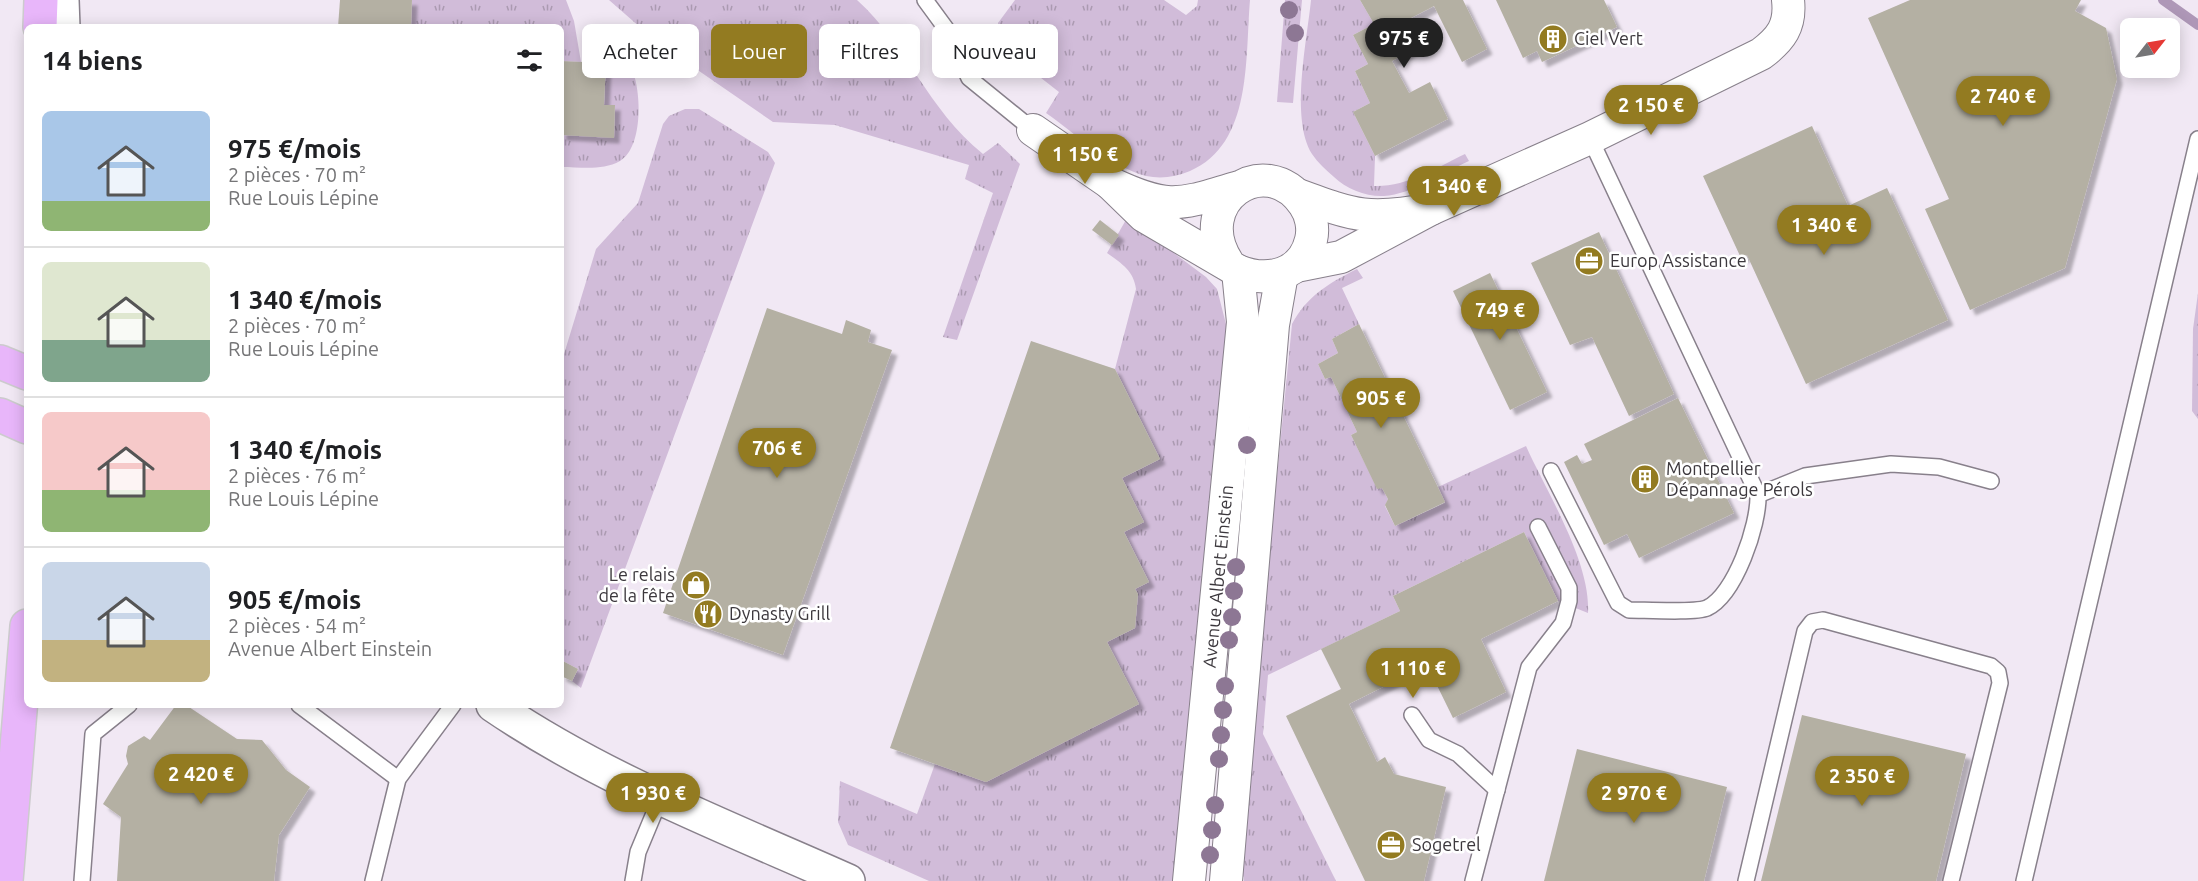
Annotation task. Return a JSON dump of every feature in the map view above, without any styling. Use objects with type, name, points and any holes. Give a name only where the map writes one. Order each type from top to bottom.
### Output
[{"type":"main road","points":[[40,24],[41,0]]},
{"type":"main road","points":[[0,362],[24,372]]},
{"type":"main road","points":[[0,415],[24,426]]},
{"type":"main road","points":[[6,881],[24,662]]},
{"type":"street","points":[[62,0],[63,24]]},
{"type":"street","points":[[1110,183],[1144,216],[1252,277],[1267,278],[1341,257],[1431,209],[1590,138],[1761,54],[1775,43],[1787,27],[1788,0]]},
{"type":"street","points":[[1033,130],[1110,183],[1142,198],[1182,204],[1255,181],[1271,181],[1286,186],[1298,195],[1333,208],[1369,217],[1390,217],[1431,209]]},
{"type":"street","points":[[1233,267],[1216,240],[1215,227],[1218,211],[1227,197],[1239,187]]},
{"type":"street","points":[[1289,270],[1306,254],[1312,238],[1312,223],[1307,208],[1298,195]]},
{"type":"street","name":"Avenue Albert Einstein","points":[[1189,881],[1243,322],[1233,267]]},
{"type":"street","name":"Avenue Albert Einstein","points":[[1226,881],[1274,325],[1289,270]]},
{"type":"street","points":[[498,708],[547,741],[660,799],[833,878]]},
{"type":"lane","points":[[926,0],[947,30],[969,78],[1033,130]]},
{"type":"lane","points":[[1551,471],[1618,603],[1629,610],[1704,609],[1720,600],[1733,583],[1759,510],[1758,495],[1590,138]]},
{"type":"lane","points":[[2024,881],[2198,139]]},
{"type":"lane","points":[[1758,495],[1805,476],[1891,464],[1940,467],[1991,481]]},
{"type":"lane","points":[[1473,881],[1529,667],[1563,623],[1569,601],[1569,588],[1538,527]]},
{"type":"lane","points":[[1746,881],[1805,631],[1812,622],[1823,620],[1991,666],[1998,672],[2000,683],[1951,881]]},
{"type":"lane","points":[[82,881],[93,734],[125,708]]},
{"type":"lane","points":[[303,708],[399,779]]},
{"type":"lane","points":[[373,881],[399,779],[451,708]]},
{"type":"lane","points":[[1412,715],[1429,740],[1458,754],[1497,790]]},
{"type":"lane","points":[[633,881],[638,852],[660,799]]},
{"type":"green space","points":[[412,0],[566,0],[574,21],[581,62],[564,61],[564,24],[411,24]]},
{"type":"green space","points":[[609,0],[857,0],[880,24],[819,24],[819,78],[918,78],[947,117],[983,154],[998,143],[1020,164],[957,340],[943,337],[993,193],[965,179],[969,165],[835,125],[773,122],[699,71],[699,24],[636,24]]},
{"type":"green space","points":[[1015,0],[1164,0],[1186,15],[1197,6],[1198,0],[1250,0],[1242,97],[1235,120],[1225,141],[1210,158],[1190,171],[1168,177],[1157,177],[1132,171],[1093,149],[1046,113],[1059,92],[1041,78],[1058,78],[1058,24],[998,23]]},
{"type":"green space","points":[[1285,0],[1302,0],[1293,103],[1277,102]]},
{"type":"green space","points":[[1311,0],[1360,0],[1374,24],[1353,35],[1368,64],[1355,71],[1370,103],[1353,112],[1375,156],[1374,186],[1410,180],[1465,154],[1469,161],[1416,187],[1384,196],[1364,194],[1351,189],[1322,166],[1312,154],[1305,139],[1302,121],[1302,79]]},
{"type":"green space","points":[[605,78],[635,78],[638,101],[637,130],[628,154],[620,161],[606,166],[564,167],[564,135],[614,137],[615,106],[604,105]]},
{"type":"green space","points":[[685,109],[699,109],[768,152],[775,163],[581,688],[572,681],[578,669],[564,662],[564,354],[596,249],[638,203],[663,124],[669,116]]},
{"type":"green space","points":[[1127,218],[1206,277],[1217,289],[1227,328],[1179,881],[929,881],[848,845],[838,822],[840,781],[917,814],[935,764],[986,782],[1139,704],[1107,642],[1135,628],[1138,594],[1135,589],[1149,582],[1124,532],[1144,522],[1122,478],[1160,459],[1115,369],[1136,289],[1130,272],[1107,253]]},
{"type":"green space","points":[[1357,269],[1363,278],[1342,288],[1359,324],[1332,339],[1338,353],[1318,364],[1325,379],[1331,377],[1357,432],[1351,435],[1377,488],[1382,488],[1388,499],[1385,506],[1395,526],[1445,503],[1438,487],[1526,446],[1575,550],[1583,572],[1588,613],[1558,601],[1524,532],[1393,596],[1400,611],[1268,675],[1263,734],[1336,881],[1244,881],[1244,877],[1238,872],[1292,324],[1298,314],[1320,291]]},
{"type":"green space","points":[[2198,293],[2198,419],[2192,411],[2193,329]]},
{"type":"building","points":[[340,0],[412,0],[411,24],[338,24]]},
{"type":"building","points":[[1360,0],[1463,0],[1487,49],[1462,62],[1434,6],[1407,20],[1420,46],[1392,61],[1409,93],[1430,82],[1448,119],[1375,156],[1353,112],[1370,103],[1355,71],[1368,64],[1353,35],[1374,24]]},
{"type":"building","name":"Ciel Vert","points":[[1496,0],[1604,0],[1617,27],[1542,62],[1537,51],[1523,58]]},
{"type":"building","points":[[1910,0],[2081,0],[2075,11],[2106,28],[2117,79],[2065,268],[1970,310],[1925,209],[1949,199],[1868,18]]},
{"type":"building","points":[[564,61],[582,62],[582,78],[605,78],[604,105],[615,105],[614,138],[564,135]]},
{"type":"building","points":[[1812,126],[1848,206],[1887,188],[1948,320],[1806,384],[1747,255],[1741,258],[1703,176]]},
{"type":"building","points":[[1100,220],[1119,235],[1112,245],[1092,230]]},
{"type":"building","points":[[1599,232],[1674,394],[1629,416],[1592,337],[1570,345],[1531,263]]},
{"type":"building","points":[[1490,273],[1547,392],[1510,410],[1453,291]]},
{"type":"building","points":[[767,308],[842,334],[846,320],[871,330],[868,342],[892,350],[783,655],[663,613]]},
{"type":"building","points":[[1359,324],[1445,502],[1395,526],[1385,505],[1388,499],[1382,488],[1377,489],[1351,435],[1357,432],[1331,377],[1325,379],[1318,364],[1338,353],[1332,339]]},
{"type":"building","points":[[1031,341],[1115,369],[1160,459],[1122,478],[1144,522],[1124,532],[1149,582],[1135,589],[1138,594],[1135,628],[1107,642],[1139,704],[986,782],[890,748]]},
{"type":"building","name":"Montpellier Dépannage Pérols","points":[[1678,398],[1734,513],[1639,558],[1627,534],[1604,545],[1564,462],[1577,455],[1582,464],[1592,460],[1584,444]]},
{"type":"building","points":[[1524,532],[1558,601],[1481,639],[1506,692],[1453,718],[1427,665],[1349,704],[1377,762],[1385,757],[1394,774],[1446,787],[1424,881],[1365,881],[1286,716],[1341,689],[1321,649],[1400,611],[1393,596]]},
{"type":"building","points":[[564,662],[578,669],[572,681],[564,677]]},
{"type":"building","points":[[174,708],[190,708],[237,739],[262,740],[286,770],[310,787],[279,835],[274,881],[117,881],[121,817],[103,804],[128,764],[126,756],[128,746],[144,736],[150,740]]},
{"type":"building","points":[[1802,715],[1966,754],[1936,881],[1761,881]]},
{"type":"building","points":[[1577,749],[1727,787],[1704,881],[1544,881]]},
{"type":"waterway","points":[[2163,0],[2198,25]]},
{"type":"place","name":"Ciel Vert","points":[[1553,39]]},
{"type":"place","name":"Europ Assistance","points":[[1589,261]]},
{"type":"place","name":"Montpellier Dépannage Pérols","points":[[1645,479]]},
{"type":"place","name":"Le relais de la fête","points":[[696,585]]},
{"type":"place","name":"Dynasty Grill","points":[[708,614]]},
{"type":"place","name":"Sogetrel","points":[[1391,845]]}]
